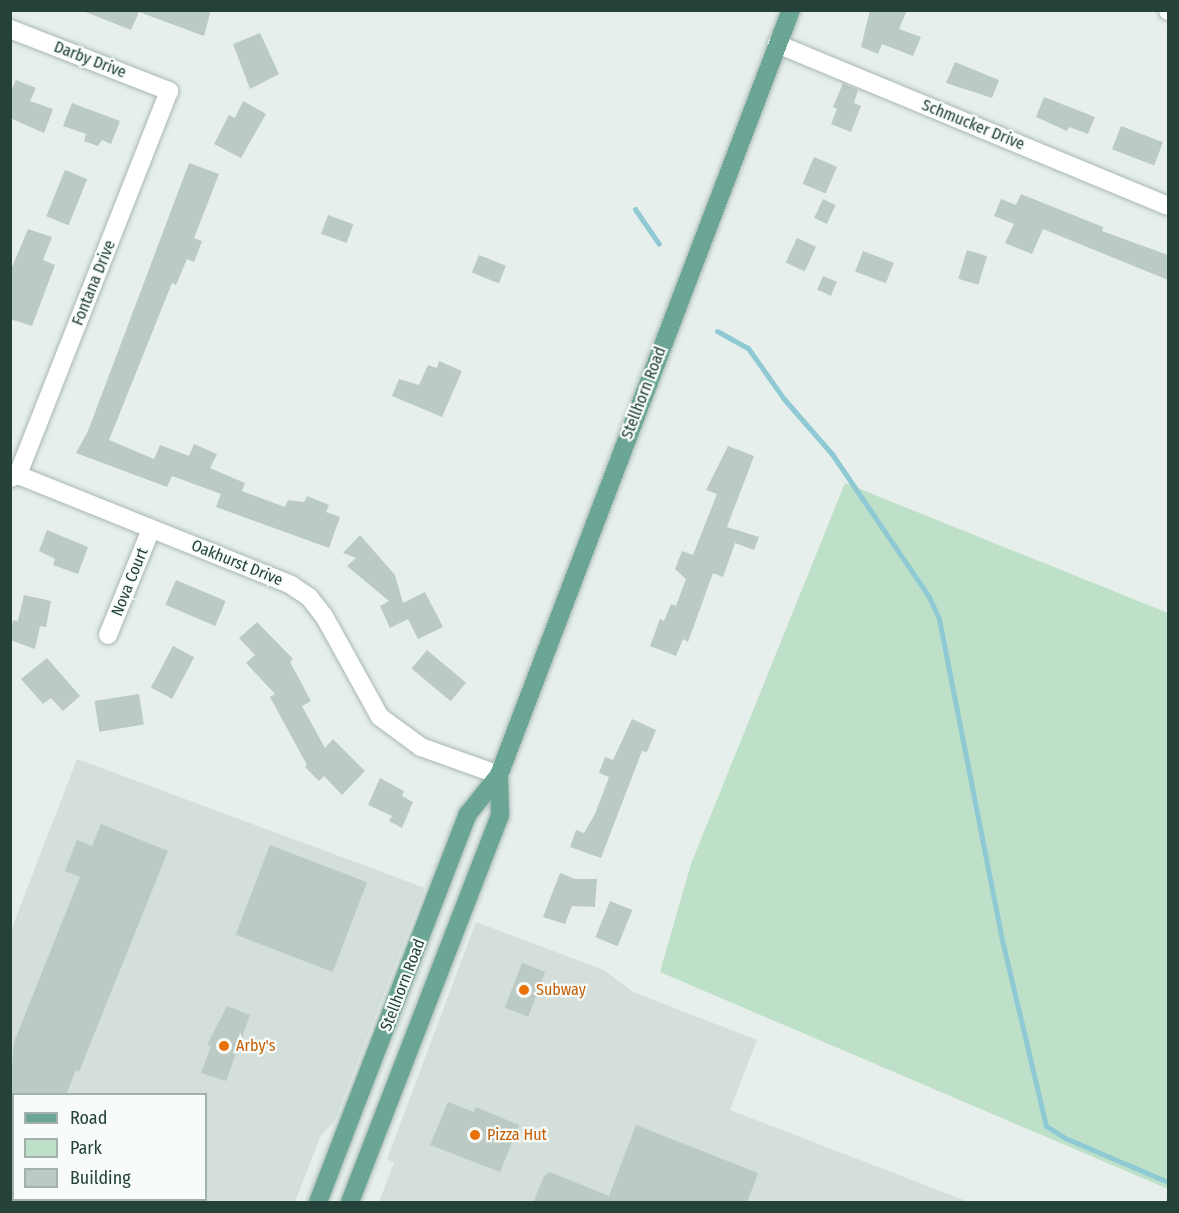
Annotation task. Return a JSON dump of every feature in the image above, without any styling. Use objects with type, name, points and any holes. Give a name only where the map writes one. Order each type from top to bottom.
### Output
[{"type":"main road","name":"Stellhorn Road","points":[[318,1203],[468,813],[499,775],[790,10]]},
{"type":"main road","name":"Stellhorn Road","points":[[350,1203],[500,815],[499,775]]},
{"type":"street","name":"Darby Drive","points":[[10,29],[170,91]]},
{"type":"street","name":"Schmucker Drive","points":[[777,44],[1168,206]]},
{"type":"street","name":"Fontana Drive","points":[[14,476],[170,91]]},
{"type":"street","name":"Oakhurst Drive","points":[[14,476],[267,573],[309,597],[324,616],[380,717],[421,747],[499,775]]},
{"type":"street","name":"Nova Court","points":[[108,635],[151,529]]},
{"type":"shaded area","points":[[77,759],[425,888],[335,1120],[320,1137],[295,1202],[11,1202],[10,933]]},
{"type":"shaded area","points":[[476,922],[604,970],[633,992],[757,1040],[730,1110],[969,1202],[379,1202],[394,1163],[387,1159]]},
{"type":"green space","points":[[845,483],[1168,613],[1168,1189],[660,972],[691,864]]},
{"type":"building","points":[[211,10],[204,36],[139,12],[131,30],[83,11]]},
{"type":"building","points":[[870,10],[907,10],[899,29],[921,37],[913,56],[882,44],[878,54],[861,47]]},
{"type":"building","points":[[260,33],[279,74],[250,89],[233,44]]},
{"type":"building","points":[[955,62],[999,80],[992,98],[946,83]]},
{"type":"building","points":[[16,80],[36,88],[30,101],[53,109],[44,133],[10,118],[10,93]]},
{"type":"building","points":[[843,83],[858,90],[854,103],[861,106],[851,132],[831,124],[837,109],[833,107]]},
{"type":"building","points":[[1044,97],[1095,117],[1088,134],[1069,127],[1067,131],[1036,117]]},
{"type":"building","points":[[243,101],[266,114],[241,158],[214,144],[229,115],[235,118]]},
{"type":"building","points":[[72,103],[120,121],[111,144],[102,140],[98,146],[84,141],[86,134],[63,126]]},
{"type":"building","points":[[1121,126],[1163,142],[1154,165],[1112,149]]},
{"type":"building","points":[[814,157],[837,167],[826,193],[803,184]]},
{"type":"building","points":[[189,163],[219,174],[194,238],[202,241],[194,262],[187,259],[176,285],[172,283],[109,440],[154,459],[160,445],[189,456],[194,444],[217,454],[210,468],[245,483],[242,491],[285,507],[288,500],[304,502],[307,496],[329,505],[326,512],[340,517],[329,548],[216,507],[221,494],[172,476],[167,487],[76,453],[88,431]]},
{"type":"building","points":[[65,170],[87,179],[69,225],[46,216]]},
{"type":"building","points":[[1021,194],[1103,227],[1102,231],[1168,255],[1168,280],[1043,229],[1032,254],[1005,243],[1014,224],[994,216],[1001,199],[1016,205]]},
{"type":"building","points":[[823,199],[836,205],[827,224],[814,218]]},
{"type":"building","points":[[328,215],[353,224],[347,243],[321,234]]},
{"type":"building","points":[[28,229],[52,237],[43,260],[55,265],[32,326],[10,319],[10,272]]},
{"type":"building","points":[[797,238],[816,247],[805,271],[786,262]]},
{"type":"building","points":[[967,250],[987,256],[978,285],[958,279]]},
{"type":"building","points":[[863,251],[894,263],[886,283],[855,272]]},
{"type":"building","points":[[479,255],[506,266],[499,283],[472,273]]},
{"type":"building","points":[[823,276],[837,282],[831,296],[817,290]]},
{"type":"building","points":[[439,361],[462,371],[442,417],[392,396],[399,379],[419,385],[428,365],[437,368]]},
{"type":"building","points":[[728,446],[754,456],[727,527],[759,537],[754,550],[735,543],[723,577],[713,573],[688,642],[683,639],[676,656],[650,646],[660,619],[664,621],[671,604],[676,606],[686,579],[675,569],[682,551],[693,555],[717,494],[706,490]]},
{"type":"building","points":[[47,530],[88,547],[78,574],[53,565],[55,559],[39,551]]},
{"type":"building","points":[[360,535],[395,575],[403,603],[425,592],[443,627],[418,639],[408,619],[390,628],[380,606],[389,601],[347,566],[356,558],[343,553]]},
{"type":"building","points":[[176,580],[226,601],[215,626],[165,605]]},
{"type":"building","points":[[24,595],[51,601],[46,627],[40,626],[35,649],[10,640],[13,620],[18,621]]},
{"type":"building","points":[[257,622],[293,659],[290,662],[311,701],[302,706],[325,748],[333,739],[365,771],[342,795],[324,776],[319,781],[305,767],[307,765],[270,697],[275,694],[246,663],[255,655],[239,638]]},
{"type":"building","points":[[173,646],[194,657],[172,699],[151,687]]},
{"type":"building","points":[[427,650],[466,683],[451,701],[412,668]]},
{"type":"building","points":[[47,658],[80,696],[63,711],[51,698],[43,704],[21,679]]},
{"type":"building","points":[[139,694],[144,725],[99,732],[95,701]]},
{"type":"building","points":[[632,719],[656,730],[647,752],[642,751],[601,858],[570,847],[576,830],[584,833],[595,814],[609,777],[599,773],[605,757],[613,760]]},
{"type":"building","points":[[380,778],[404,791],[402,796],[413,802],[402,828],[389,821],[392,816],[368,805]]},
{"type":"building","points":[[101,824],[168,851],[79,1072],[76,1070],[67,1093],[12,1093],[10,1095],[14,1042],[80,877],[65,871],[77,840],[92,846]]},
{"type":"building","points":[[270,845],[367,882],[333,972],[236,935]]},
{"type":"building","points":[[560,873],[575,879],[597,879],[595,907],[572,906],[565,924],[543,917]]},
{"type":"building","points":[[610,901],[632,910],[618,946],[595,937]]},
{"type":"building","name":"Subway","points":[[522,963],[545,972],[528,1017],[505,1008]]},
{"type":"building","name":"Arby's","points":[[227,1006],[250,1015],[226,1081],[201,1073],[211,1046],[207,1045]]},
{"type":"building","name":"Pizza Hut","points":[[448,1102],[474,1112],[476,1107],[519,1125],[500,1172],[430,1145]]},
{"type":"building","points":[[636,1125],[758,1173],[747,1203],[533,1203],[544,1176],[550,1172],[609,1196]]},
{"type":"waterway","points":[[635,209],[659,244]]},
{"type":"waterway","points":[[717,331],[748,348],[784,399],[832,454],[928,595],[939,619],[1003,944],[1046,1126],[1065,1138],[1168,1182]]},
{"type":"place","name":"Subway","points":[[524,990]]},
{"type":"place","name":"Arby's","points":[[224,1046]]},
{"type":"place","name":"Pizza Hut","points":[[475,1135]]}]
